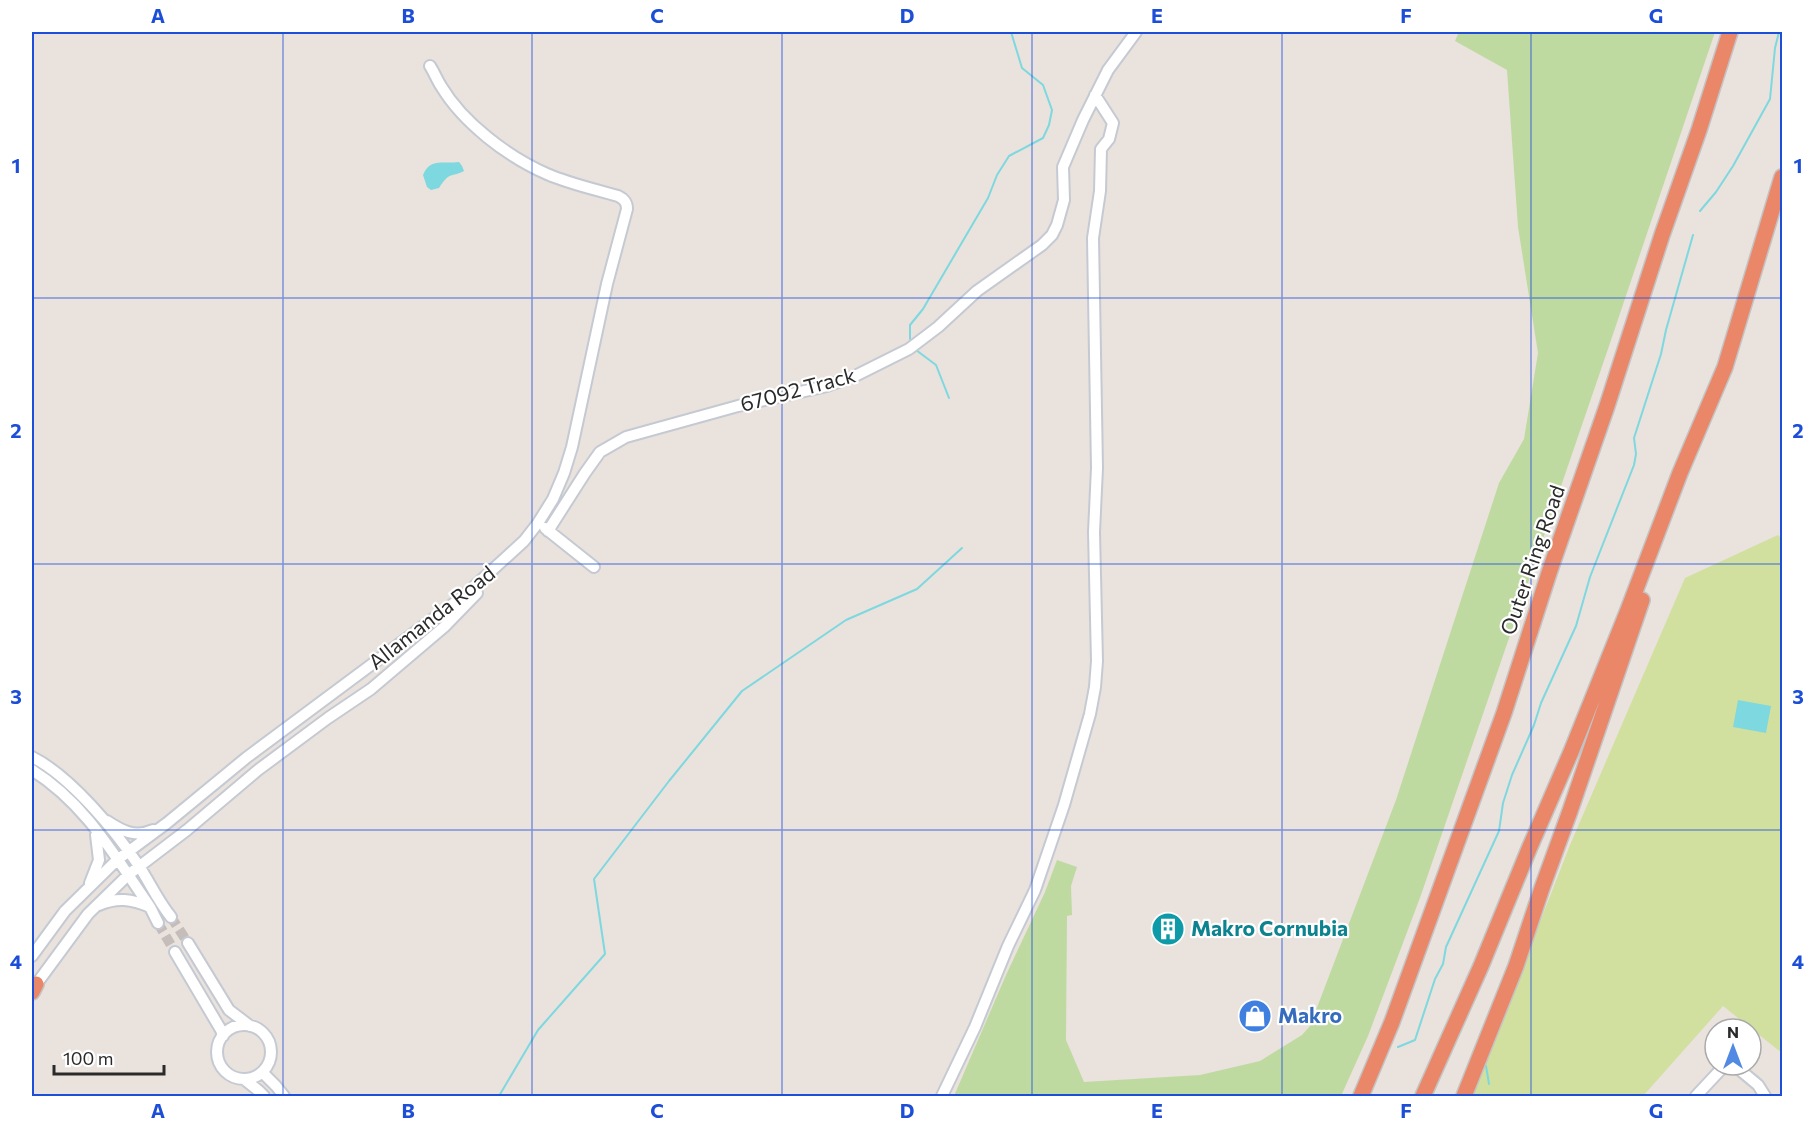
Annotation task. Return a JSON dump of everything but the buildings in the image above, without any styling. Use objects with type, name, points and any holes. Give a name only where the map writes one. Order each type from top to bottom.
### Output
[{"type":"highway","name":"Outer Ring Road","points":[[1361,1096],[1392,1022],[1504,713],[1731,32]]},
{"type":"highway","points":[[1423,1096],[1481,966],[1571,752],[1680,473],[1725,367],[1782,177]]},
{"type":"highway","points":[[1464,1096],[1516,966],[1595,741],[1658,553],[1661,525]]},
{"type":"street","name":"67092 Track","points":[[548,531],[600,452],[626,437],[738,406],[827,386],[855,376],[909,349],[938,327],[977,291],[1042,244],[1052,235],[1057,225],[1064,200],[1063,167],[1108,70],[1136,32]]},
{"type":"street","points":[[430,66],[441,87],[468,120],[517,159],[547,174],[623,198],[627,204],[607,284],[579,424],[572,447],[553,499],[525,541],[501,562]]},
{"type":"street","points":[[942,1096],[1035,890],[1064,805],[1090,714],[1095,687],[1094,532],[1097,468],[1093,238],[1100,190],[1101,149],[1109,139],[1113,123],[1095,95]]},
{"type":"street","points":[[538,523],[594,567]]},
{"type":"street","name":"Allamanda Road","points":[[32,956],[65,911],[117,860],[167,824],[246,758],[449,608],[501,562]]},
{"type":"street","name":"Allamanda Road","points":[[33,989],[88,914],[128,875],[187,830],[258,770],[305,734],[371,689],[417,652],[450,621],[501,562]]},
{"type":"street","points":[[32,757],[55,772],[86,799],[129,852],[171,917]]},
{"type":"street","points":[[32,770],[50,781],[80,808],[150,907],[158,923]]},
{"type":"street","points":[[97,813],[129,833],[145,833],[167,824]]},
{"type":"street","points":[[85,891],[95,874],[99,860],[99,849],[93,825]]},
{"type":"street","points":[[97,906],[126,899],[150,907]]},
{"type":"street","points":[[188,943],[229,1010],[250,1026]]},
{"type":"street","points":[[175,952],[223,1036]]},
{"type":"street","points":[[244,1079],[254,1078],[262,1072],[270,1060],[270,1045],[266,1036],[258,1029],[243,1025],[223,1036],[218,1050],[220,1064],[229,1074],[244,1079],[264,1096]]},
{"type":"street","points":[[262,1072],[284,1096]]},
{"type":"street","points":[[1696,1096],[1714,1077]]},
{"type":"street","points":[[1748,1077],[1758,1085],[1765,1096]]},
{"type":"green space","points":[[1459,32],[1715,32],[1421,895],[1368,1036],[1341,1096],[954,1096],[1006,975],[1045,892],[1057,860],[1077,867],[1071,886],[1072,915],[1067,916],[1066,1040],[1084,1082],[1200,1075],[1260,1061],[1302,1035],[1310,1026],[1396,800],[1499,483],[1524,439],[1538,353],[1518,227],[1507,70],[1455,41]]},
{"type":"green space","points":[[1778,535],[1782,539],[1782,1053],[1763,1038],[1763,1017],[1737,1017],[1723,1006],[1713,1017],[1703,1017],[1703,1028],[1643,1096],[1472,1096],[1570,845],[1685,578]]},
{"type":"water","points":[[459,162],[464,171],[448,177],[439,188],[431,190],[427,187],[423,175],[429,166],[437,163]]},
{"type":"water","points":[[1738,700],[1771,706],[1766,733],[1733,727]]},
{"type":"waterway","points":[[910,339],[910,325],[923,309],[988,198],[997,175],[1009,156],[1043,138],[1049,125],[1052,110],[1043,85],[1022,68],[1011,32]]},
{"type":"waterway","points":[[1700,211],[1733,166],[1770,99],[1775,48],[1779,32]]},
{"type":"waterway","points":[[1398,1047],[1415,1040],[1435,979],[1443,964],[1446,947],[1499,831],[1503,803],[1512,775],[1576,626],[1590,577],[1634,465],[1636,454],[1634,438],[1661,354],[1693,235]]},
{"type":"waterway","points":[[916,350],[936,365],[949,398]]},
{"type":"waterway","points":[[499,1096],[538,1030],[605,954],[594,879],[742,691],[846,620],[917,589],[962,548]]},
{"type":"waterway","points":[[1486,1066],[1489,1084]]},
{"type":"tunnel","points":[[171,917],[188,943]]},
{"type":"tunnel","points":[[158,923],[175,952]]},
{"type":"place","name":"Makro Cornubia","points":[[1168,929]]},
{"type":"place","name":"Makro","points":[[1255,1016]]}]
